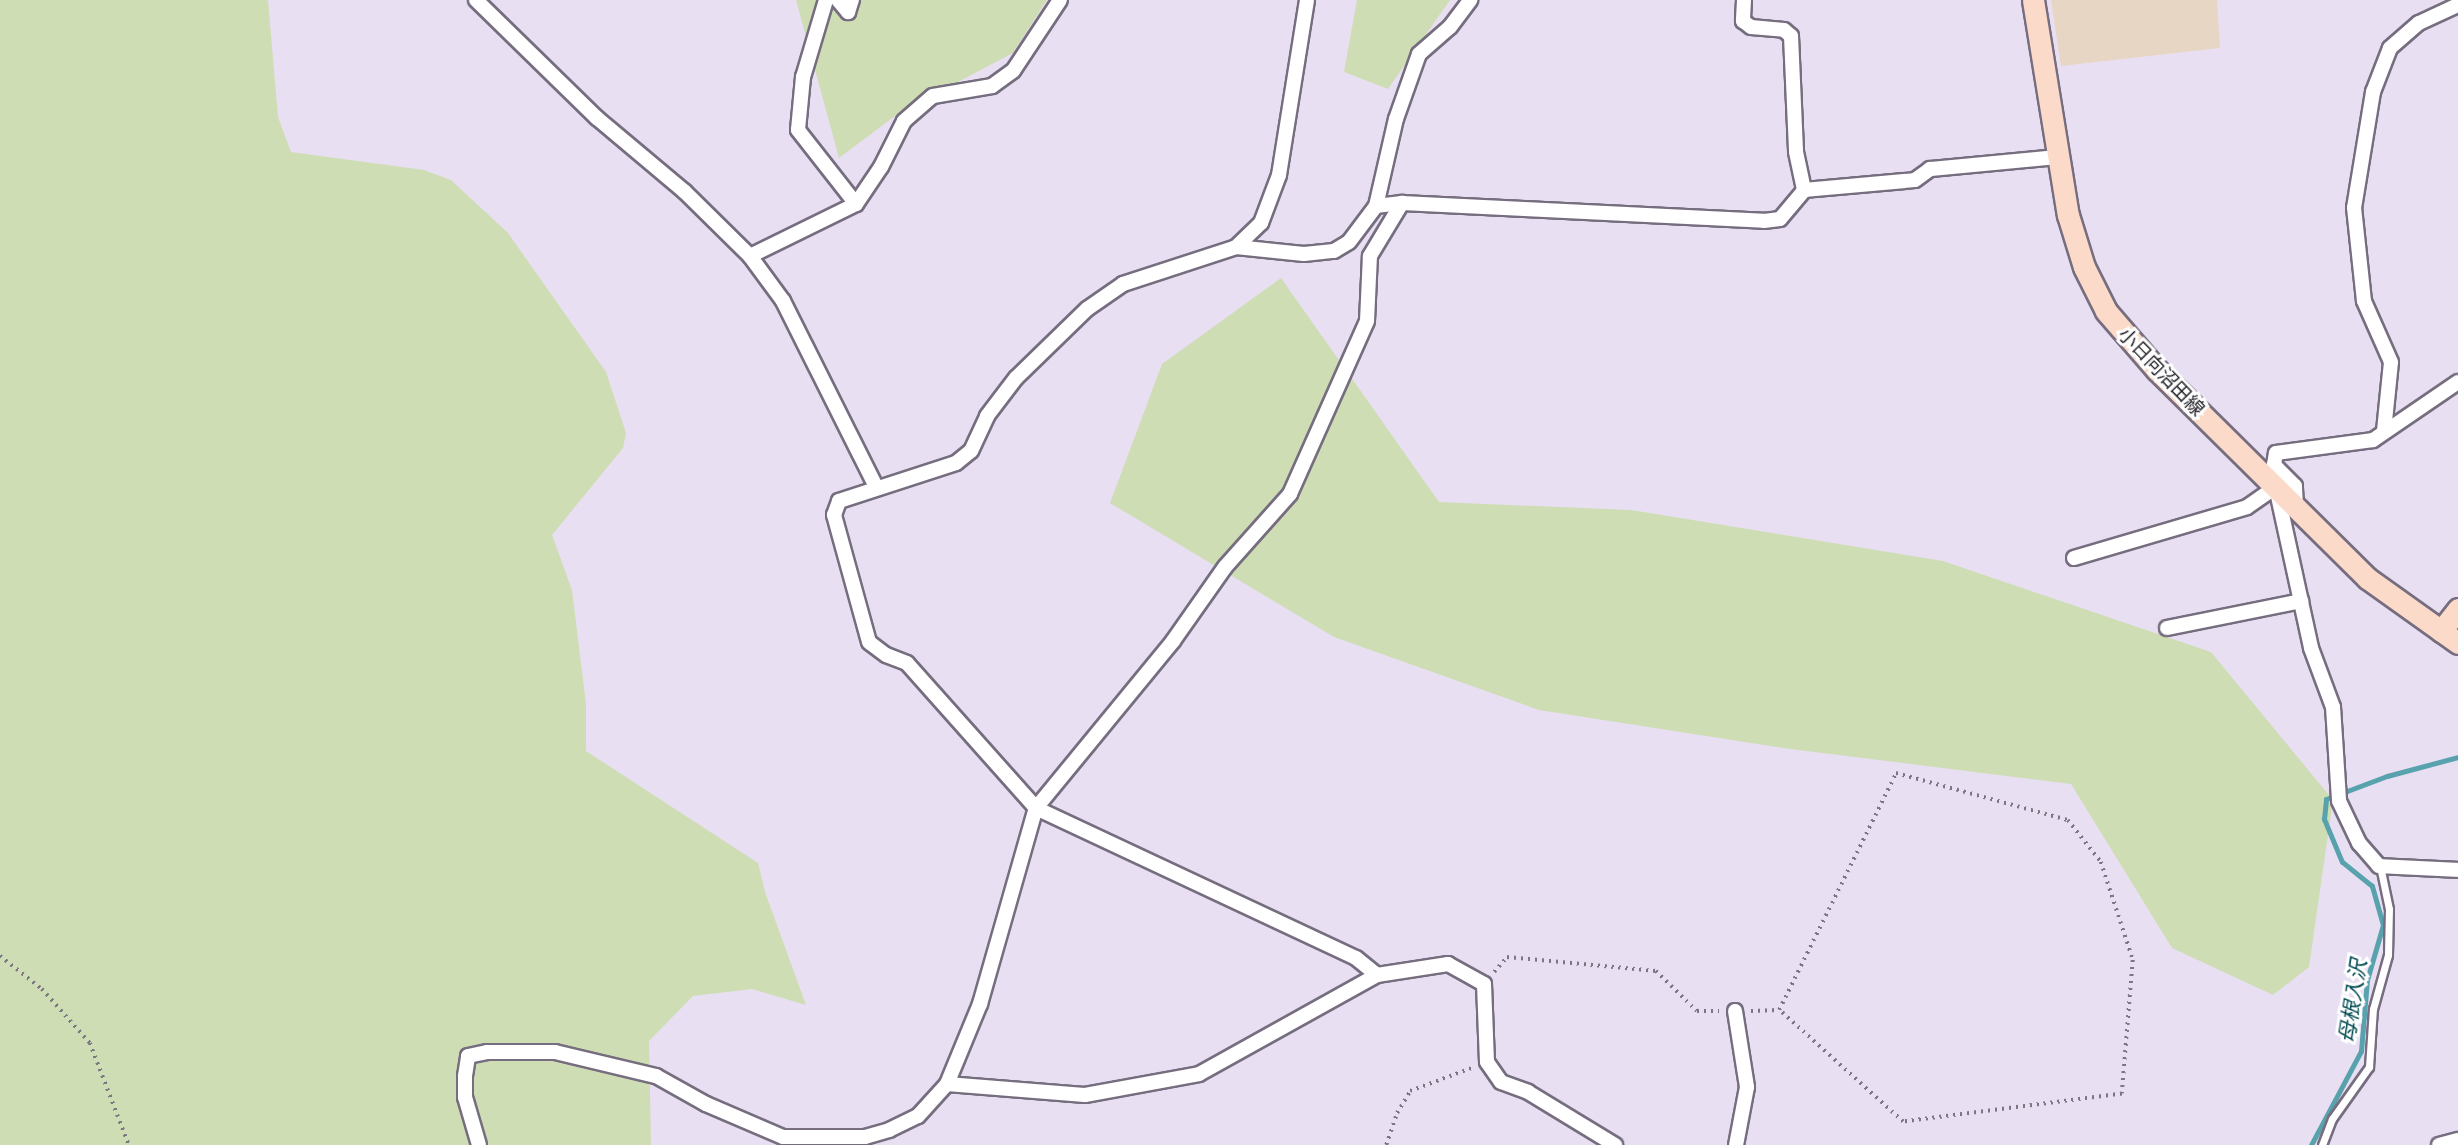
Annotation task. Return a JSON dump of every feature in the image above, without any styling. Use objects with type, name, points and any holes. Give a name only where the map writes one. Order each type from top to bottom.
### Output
[{"type":"main road","name":"小日向沼田線","points":[[2033,0],[2068,215],[2084,267],[2106,311],[2157,370],[2368,578],[2449,637]]},
{"type":"main road","points":[[2449,637],[2458,609]]},
{"type":"street","points":[[476,0],[597,118],[684,191],[750,256],[783,301],[876,487]]},
{"type":"street","points":[[826,0],[803,77],[798,130],[856,204]]},
{"type":"street","points":[[838,0],[848,12],[852,0]]},
{"type":"street","points":[[750,256],[856,204],[881,167],[904,121],[933,96],[992,86],[1013,71],[1060,0]]},
{"type":"street","points":[[1236,247],[1261,223],[1279,175],[1307,0]]},
{"type":"street","points":[[1377,975],[1356,958],[1036,808],[907,663],[886,655],[869,642],[834,516],[839,501],[956,463],[964,457],[971,451],[988,416],[1016,378],[1087,309],[1123,284],[1236,247],[1304,254],[1334,251],[1349,242],[1376,206],[1396,119],[1419,54],[1450,27],[1470,0]]},
{"type":"street","points":[[1744,0],[1743,21],[1751,27],[1784,30],[1791,36],[1796,152],[1804,190]]},
{"type":"street","points":[[2384,431],[2391,362],[2364,302],[2354,208],[2373,92],[2390,48],[2419,23],[2458,5]]},
{"type":"street","points":[[1376,206],[1402,203],[1764,221],[1780,219],[1804,190],[1915,180],[1930,169],[2058,158]]},
{"type":"street","points":[[479,1145],[465,1097],[465,1076],[468,1056],[487,1052],[555,1052],[656,1076],[706,1104],[783,1137],[865,1137],[889,1130],[918,1116],[947,1084],[980,1004],[1036,808],[1173,641],[1225,567],[1290,494],[1367,321],[1370,256],[1402,203]]},
{"type":"street","points":[[2296,508],[2295,486],[2274,465],[2276,453],[2373,440],[2458,382]]},
{"type":"street","points":[[2074,558],[2247,507],[2276,487],[2311,648],[2333,707],[2339,801],[2359,843],[2379,866],[2458,870]]},
{"type":"street","points":[[2167,628],[2301,601]]},
{"type":"street","points":[[947,1084],[1085,1095],[1199,1074],[1377,975],[1448,964],[1484,984],[1487,1062],[1501,1082],[1528,1092],[1615,1145]]},
{"type":"street","points":[[1735,1011],[1747,1087],[1736,1145]]},
{"type":"street","points":[[2439,1145],[2458,1140]]},
{"type":"lane","points":[[2322,1145],[2332,1119],[2370,1067],[2373,1009],[2388,956],[2389,909],[2379,866]]},
{"type":"path","points":[[1484,984],[1507,957],[1656,971],[1697,1011],[1779,1010],[1903,1122],[2122,1094],[2133,960],[2101,862],[2068,820],[1896,773],[1779,1010]]},
{"type":"path","points":[[0,956],[42,989],[90,1043],[129,1145]]},
{"type":"path","points":[[1386,1145],[1397,1113],[1410,1091],[1487,1062]]},
{"type":"shaded area","points":[[2051,0],[2217,0],[2220,48],[2061,66]]},
{"type":"green space","points":[[0,0],[268,0],[278,117],[291,152],[424,170],[451,180],[508,233],[606,372],[626,433],[623,448],[552,535],[572,590],[586,704],[586,751],[758,863],[765,892],[806,1005],[752,989],[693,996],[649,1041],[651,1145],[0,1145]]},
{"type":"green space","points":[[796,0],[1047,0],[1013,53],[899,113],[839,158]]},
{"type":"green space","points":[[1357,0],[1450,0],[1388,89],[1344,72]]},
{"type":"green space","points":[[1281,278],[1439,502],[1631,510],[1943,561],[2211,652],[2333,800],[2309,967],[2273,995],[2172,948],[2071,784],[1790,749],[1539,710],[1334,637],[1110,503],[1162,364]]},
{"type":"waterway","name":"母根入沢","points":[[2311,1145],[2361,1051],[2367,980],[2383,925],[2372,886],[2342,862],[2324,819],[2326,799],[2387,776],[2458,757]]}]
